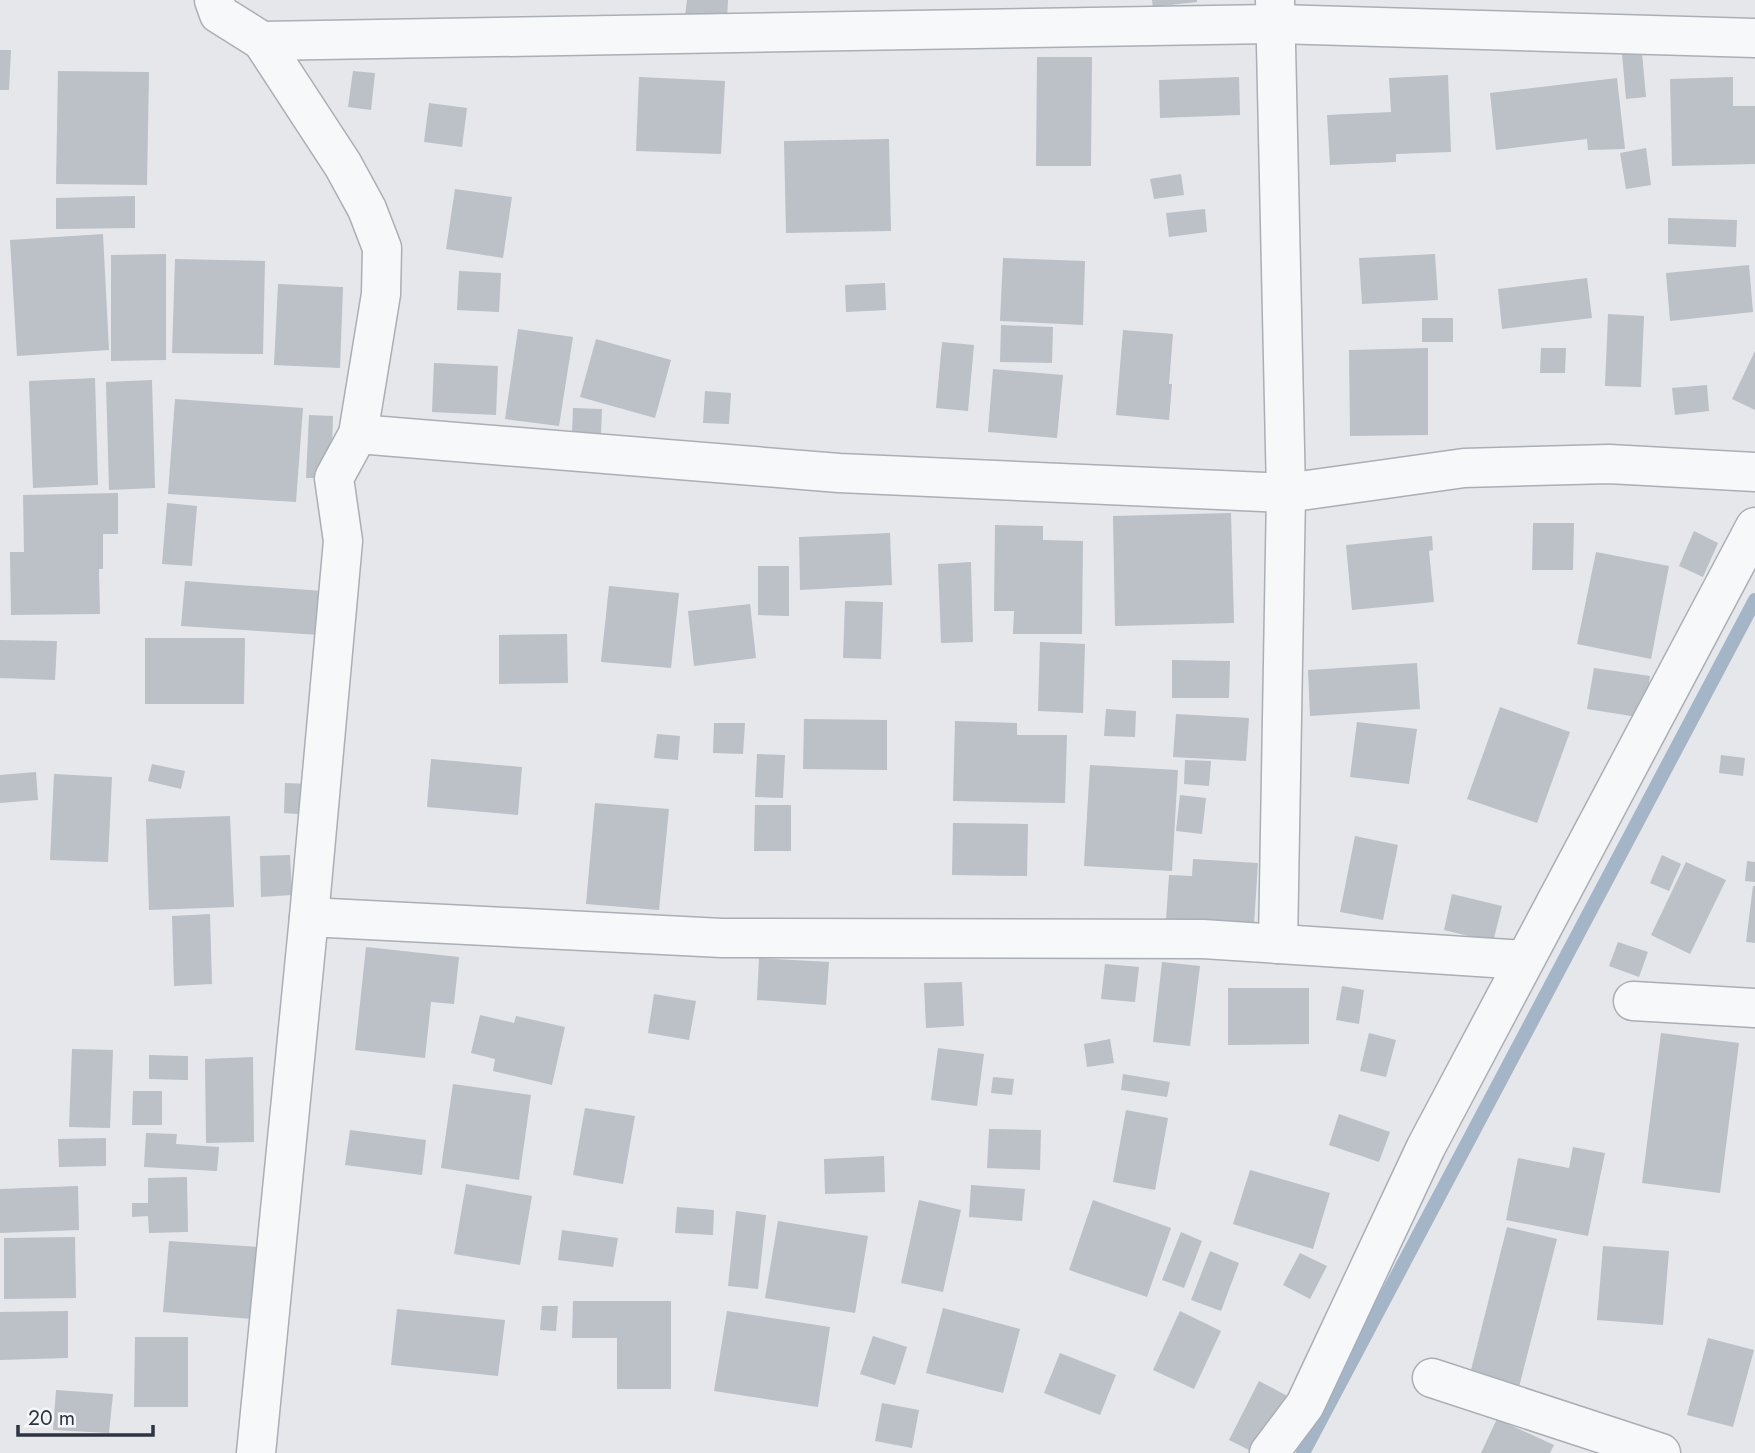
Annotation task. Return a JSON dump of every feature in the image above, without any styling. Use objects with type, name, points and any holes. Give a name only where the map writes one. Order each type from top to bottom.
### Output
[{"type":"street","points":[[214,0],[219,15],[262,41],[343,165],[367,209],[382,248],[381,294],[358,434],[334,478],[343,541],[256,1453]]},
{"type":"street","points":[[262,41],[1276,12],[1755,38]]},
{"type":"street","points":[[1276,12],[1286,492],[1278,944]]},
{"type":"street","points":[[358,434],[839,472],[1286,492],[1464,468],[1609,464],[1755,472]]},
{"type":"street","points":[[1269,1453],[1305,1405],[1426,1147],[1755,527]]},
{"type":"street","points":[[309,917],[722,938],[1203,939],[1524,961]]},
{"type":"street","points":[[1633,1001],[1755,1008]]},
{"type":"street","points":[[1432,1378],[1661,1453]]},
{"type":"building","points":[[687,0],[728,0],[727,19],[685,16]]},
{"type":"building","points":[[1152,0],[1197,0],[1197,2],[1153,7]]},
{"type":"building","points":[[0,50],[11,50],[9,90],[0,90]]},
{"type":"building","points":[[1642,53],[1646,97],[1626,99],[1622,54]]},
{"type":"building","points":[[1037,57],[1092,57],[1091,166],[1036,166]]},
{"type":"building","points":[[58,71],[149,72],[147,185],[56,184]]},
{"type":"building","points":[[353,71],[375,73],[371,110],[348,107]]},
{"type":"building","points":[[1448,75],[1451,152],[1396,154],[1396,162],[1330,165],[1327,115],[1391,112],[1389,78]]},
{"type":"building","points":[[639,77],[725,81],[721,154],[636,151]]},
{"type":"building","points":[[1239,77],[1240,115],[1160,118],[1159,80]]},
{"type":"building","points":[[1733,77],[1733,106],[1755,106],[1755,164],[1672,166],[1670,79]]},
{"type":"building","points":[[1617,78],[1625,149],[1588,150],[1587,139],[1496,150],[1490,93]]},
{"type":"building","points":[[429,103],[467,108],[462,147],[424,142]]},
{"type":"building","points":[[889,139],[891,231],[786,233],[784,141]]},
{"type":"building","points":[[1646,148],[1651,185],[1626,189],[1620,153]]},
{"type":"building","points":[[1181,174],[1184,195],[1154,199],[1150,179]]},
{"type":"building","points":[[455,189],[512,197],[503,258],[446,249]]},
{"type":"building","points":[[135,196],[135,228],[56,229],[56,198]]},
{"type":"building","points":[[1205,209],[1207,232],[1169,237],[1166,213]]},
{"type":"building","points":[[1668,218],[1737,220],[1736,247],[1668,244]]},
{"type":"building","points":[[103,234],[109,350],[17,356],[10,240]]},
{"type":"building","points":[[166,254],[166,360],[111,361],[111,255]]},
{"type":"building","points":[[1435,254],[1438,300],[1362,304],[1359,258]]},
{"type":"building","points":[[1003,258],[1085,261],[1083,325],[1000,321]]},
{"type":"building","points":[[175,259],[265,261],[263,354],[172,353]]},
{"type":"building","points":[[1749,265],[1753,312],[1670,321],[1666,273]]},
{"type":"building","points":[[459,271],[501,273],[499,312],[457,310]]},
{"type":"building","points":[[1587,278],[1592,318],[1502,329],[1498,289]]},
{"type":"building","points":[[885,283],[886,310],[846,312],[845,285]]},
{"type":"building","points":[[278,284],[343,287],[340,368],[274,365]]},
{"type":"building","points":[[1608,314],[1644,316],[1641,387],[1605,386]]},
{"type":"building","points":[[1422,318],[1453,318],[1453,342],[1422,342]]},
{"type":"building","points":[[1001,325],[1053,327],[1052,363],[1000,362]]},
{"type":"building","points":[[518,329],[573,337],[559,426],[505,419]]},
{"type":"building","points":[[1123,330],[1173,334],[1169,420],[1116,415]]},
{"type":"building","points":[[596,339],[671,360],[655,418],[580,397]]},
{"type":"building","points":[[942,342],[974,345],[968,411],[936,408]]},
{"type":"building","points":[[1428,348],[1428,435],[1350,436],[1349,350]]},
{"type":"building","points":[[1541,348],[1566,348],[1565,373],[1540,373]]},
{"type":"building","points":[[1755,351],[1755,410],[1732,399]]},
{"type":"building","points":[[434,363],[498,366],[496,415],[432,412]]},
{"type":"building","points":[[993,369],[1063,375],[1057,438],[988,432]]},
{"type":"building","points":[[95,378],[98,485],[33,488],[29,381]]},
{"type":"building","points":[[152,380],[155,488],[109,490],[106,382]]},
{"type":"building","points":[[1707,385],[1709,411],[1675,415],[1672,388]]},
{"type":"building","points":[[705,391],[731,393],[729,424],[703,423]]},
{"type":"building","points":[[175,399],[303,408],[296,502],[168,494]]},
{"type":"building","points":[[573,408],[602,409],[601,434],[572,433]]},
{"type":"building","points":[[309,415],[333,416],[331,478],[306,478]]},
{"type":"building","points":[[118,493],[118,534],[103,534],[103,569],[99,569],[100,614],[11,615],[10,552],[24,552],[23,495]]},
{"type":"building","points":[[167,503],[197,506],[192,566],[162,564]]},
{"type":"building","points":[[1231,513],[1234,623],[1115,626],[1113,516]]},
{"type":"building","points":[[1533,523],[1574,523],[1573,570],[1532,570]]},
{"type":"building","points":[[995,525],[1043,526],[1043,540],[1083,541],[1082,634],[1013,634],[1014,611],[994,611]]},
{"type":"building","points":[[1694,531],[1718,543],[1703,577],[1679,566]]},
{"type":"building","points":[[890,533],[892,585],[800,590],[799,537]]},
{"type":"building","points":[[1432,536],[1433,550],[1429,551],[1434,602],[1352,610],[1346,545]]},
{"type":"building","points":[[1596,552],[1669,566],[1651,659],[1577,644]]},
{"type":"building","points":[[971,562],[973,642],[941,643],[938,564]]},
{"type":"building","points":[[758,566],[789,566],[789,616],[758,615]]},
{"type":"building","points":[[185,581],[323,591],[320,635],[181,626]]},
{"type":"building","points":[[609,586],[679,593],[671,668],[601,662]]},
{"type":"building","points":[[845,601],[883,602],[881,659],[843,658]]},
{"type":"building","points":[[750,604],[756,658],[694,666],[688,611]]},
{"type":"building","points":[[567,634],[568,683],[499,684],[499,635]]},
{"type":"building","points":[[145,638],[245,638],[244,704],[145,704]]},
{"type":"building","points":[[0,640],[57,641],[55,680],[0,678]]},
{"type":"building","points":[[1040,642],[1085,644],[1083,713],[1038,711]]},
{"type":"building","points":[[1172,660],[1230,661],[1229,698],[1172,698]]},
{"type":"building","points":[[1417,663],[1420,709],[1310,716],[1308,670]]},
{"type":"building","points":[[1594,668],[1650,676],[1644,718],[1587,709]]},
{"type":"building","points":[[1500,707],[1570,732],[1537,823],[1467,799]]},
{"type":"building","points":[[1106,709],[1136,711],[1135,737],[1104,736]]},
{"type":"building","points":[[1176,714],[1249,718],[1246,761],[1173,757]]},
{"type":"building","points":[[804,719],[887,720],[887,770],[803,769]]},
{"type":"building","points":[[955,721],[1017,723],[1017,735],[1067,735],[1065,803],[953,801]]},
{"type":"building","points":[[1357,722],[1417,729],[1409,784],[1350,777]]},
{"type":"building","points":[[714,723],[745,723],[743,754],[713,753]]},
{"type":"building","points":[[657,734],[680,736],[678,760],[654,758]]},
{"type":"building","points":[[757,754],[785,755],[783,798],[755,797]]},
{"type":"building","points":[[1721,755],[1745,758],[1743,776],[1719,773]]},
{"type":"building","points":[[431,759],[522,767],[518,815],[427,807]]},
{"type":"building","points":[[1185,760],[1211,761],[1209,786],[1184,784]]},
{"type":"building","points":[[152,764],[185,771],[181,789],[148,781]]},
{"type":"building","points":[[1090,765],[1178,770],[1172,871],[1084,866]]},
{"type":"building","points":[[36,772],[38,800],[0,803],[0,775]]},
{"type":"building","points":[[54,774],[112,777],[108,862],[50,860]]},
{"type":"building","points":[[285,783],[311,784],[309,815],[284,813]]},
{"type":"building","points":[[1180,795],[1206,798],[1202,834],[1176,831]]},
{"type":"building","points":[[595,803],[669,809],[659,910],[586,904]]},
{"type":"building","points":[[755,805],[791,805],[791,851],[754,851]]},
{"type":"building","points":[[230,816],[234,907],[149,910],[146,819]]},
{"type":"building","points":[[953,823],[1028,824],[1027,876],[952,875]]},
{"type":"building","points":[[1355,836],[1398,845],[1383,920],[1340,912]]},
{"type":"building","points":[[290,855],[292,895],[261,897],[260,856]]},
{"type":"building","points":[[1662,855],[1681,864],[1669,891],[1650,883]]},
{"type":"building","points":[[1193,859],[1258,863],[1253,940],[1165,935],[1169,875],[1192,876]]},
{"type":"building","points":[[1747,861],[1755,862],[1755,882],[1745,881]]},
{"type":"building","points":[[1686,862],[1726,880],[1690,954],[1651,935]]},
{"type":"building","points":[[1755,886],[1755,943],[1746,942]]},
{"type":"building","points":[[1452,894],[1502,906],[1493,942],[1444,930]]},
{"type":"building","points":[[210,914],[212,984],[174,986],[172,916]]},
{"type":"building","points":[[1618,942],[1648,952],[1639,977],[1609,966]]},
{"type":"building","points":[[366,947],[459,957],[454,1004],[431,1002],[425,1058],[355,1050]]},
{"type":"building","points":[[759,958],[829,962],[826,1005],[757,1000]]},
{"type":"building","points":[[1162,962],[1200,966],[1190,1046],[1153,1042]]},
{"type":"building","points":[[1105,964],[1139,967],[1135,1002],[1101,999]]},
{"type":"building","points":[[962,982],[964,1026],[926,1028],[924,983]]},
{"type":"building","points":[[1342,986],[1364,990],[1359,1024],[1336,1020]]},
{"type":"building","points":[[1228,988],[1309,988],[1309,1044],[1228,1045]]},
{"type":"building","points":[[654,994],[696,1001],[689,1040],[648,1033]]},
{"type":"building","points":[[480,1015],[514,1023],[516,1016],[565,1027],[552,1085],[493,1071],[495,1059],[471,1053]]},
{"type":"building","points":[[1369,1033],[1396,1040],[1386,1077],[1360,1071]]},
{"type":"building","points":[[1661,1033],[1739,1043],[1720,1193],[1642,1183]]},
{"type":"building","points":[[1110,1039],[1114,1063],[1087,1067],[1084,1044]]},
{"type":"building","points":[[938,1048],[984,1054],[977,1106],[931,1100]]},
{"type":"building","points":[[72,1049],[113,1050],[110,1128],[69,1127]]},
{"type":"building","points":[[149,1055],[188,1056],[188,1080],[149,1079]]},
{"type":"building","points":[[253,1057],[254,1142],[206,1143],[205,1059]]},
{"type":"building","points":[[1123,1074],[1170,1082],[1167,1097],[1121,1090]]},
{"type":"building","points":[[993,1077],[1014,1079],[1012,1095],[991,1093]]},
{"type":"building","points":[[453,1084],[531,1095],[519,1180],[441,1168]]},
{"type":"building","points":[[133,1091],[162,1091],[162,1125],[132,1125]]},
{"type":"building","points":[[585,1108],[635,1116],[623,1184],[573,1175]]},
{"type":"building","points":[[1126,1110],[1168,1118],[1155,1190],[1113,1182]]},
{"type":"building","points":[[1339,1114],[1390,1132],[1379,1162],[1329,1145]]},
{"type":"building","points":[[989,1129],[1041,1130],[1040,1170],[987,1168]]},
{"type":"building","points":[[350,1130],[426,1140],[422,1175],[345,1165]]},
{"type":"building","points":[[146,1133],[177,1134],[176,1144],[219,1147],[217,1171],[144,1167]]},
{"type":"building","points":[[106,1138],[106,1166],[59,1167],[58,1139]]},
{"type":"building","points":[[1573,1147],[1605,1153],[1588,1236],[1506,1220],[1518,1158],[1569,1168]]},
{"type":"building","points":[[884,1156],[885,1192],[825,1194],[824,1159]]},
{"type":"building","points":[[1250,1170],[1330,1193],[1313,1249],[1233,1224]]},
{"type":"building","points":[[187,1177],[188,1232],[149,1233],[148,1216],[132,1217],[132,1203],[148,1203],[148,1178]]},
{"type":"building","points":[[466,1184],[532,1196],[520,1265],[454,1254]]},
{"type":"building","points":[[971,1185],[1025,1189],[1022,1221],[969,1217]]},
{"type":"building","points":[[78,1186],[79,1230],[0,1233],[0,1189]]},
{"type":"building","points":[[919,1200],[961,1210],[943,1292],[901,1283]]},
{"type":"building","points":[[1093,1200],[1171,1228],[1147,1297],[1069,1270]]},
{"type":"building","points":[[677,1207],[714,1210],[713,1235],[675,1233]]},
{"type":"building","points":[[736,1211],[766,1215],[758,1289],[728,1286]]},
{"type":"building","points":[[778,1221],[868,1236],[855,1313],[765,1298]]},
{"type":"building","points":[[1507,1227],[1557,1239],[1518,1391],[1469,1378]]},
{"type":"building","points":[[562,1230],[618,1238],[613,1267],[558,1260]]},
{"type":"building","points":[[1181,1232],[1202,1241],[1184,1288],[1162,1280]]},
{"type":"building","points":[[75,1237],[76,1298],[4,1299],[4,1238]]},
{"type":"building","points":[[169,1241],[258,1247],[252,1319],[163,1312]]},
{"type":"building","points":[[1603,1246],[1669,1251],[1663,1325],[1597,1320]]},
{"type":"building","points":[[1210,1251],[1239,1263],[1221,1311],[1191,1300]]},
{"type":"building","points":[[1300,1253],[1327,1266],[1310,1299],[1283,1285]]},
{"type":"building","points":[[573,1301],[671,1301],[671,1389],[617,1389],[617,1338],[572,1338]]},
{"type":"building","points":[[542,1306],[558,1306],[556,1331],[540,1330]]},
{"type":"building","points":[[943,1308],[1020,1329],[1003,1393],[926,1373]]},
{"type":"building","points":[[397,1309],[505,1320],[498,1376],[391,1365]]},
{"type":"building","points":[[68,1311],[68,1358],[0,1360],[0,1312]]},
{"type":"building","points":[[727,1311],[830,1327],[818,1407],[714,1391]]},
{"type":"building","points":[[1180,1311],[1221,1331],[1194,1389],[1153,1370]]},
{"type":"building","points":[[873,1336],[907,1347],[895,1385],[860,1374]]},
{"type":"building","points":[[135,1337],[188,1337],[188,1407],[134,1407]]},
{"type":"building","points":[[1708,1338],[1754,1350],[1733,1427],[1687,1415]]},
{"type":"building","points":[[1060,1353],[1116,1375],[1100,1415],[1044,1393]]},
{"type":"building","points":[[1259,1381],[1295,1400],[1255,1453],[1229,1440]]},
{"type":"building","points":[[56,1390],[113,1394],[109,1433],[53,1430]]},
{"type":"building","points":[[882,1403],[919,1410],[912,1448],[875,1441]]},
{"type":"building","points":[[1497,1419],[1554,1445],[1550,1453],[1481,1453]]},
{"type":"waterway","points":[[1303,1453],[1755,600]]}]
